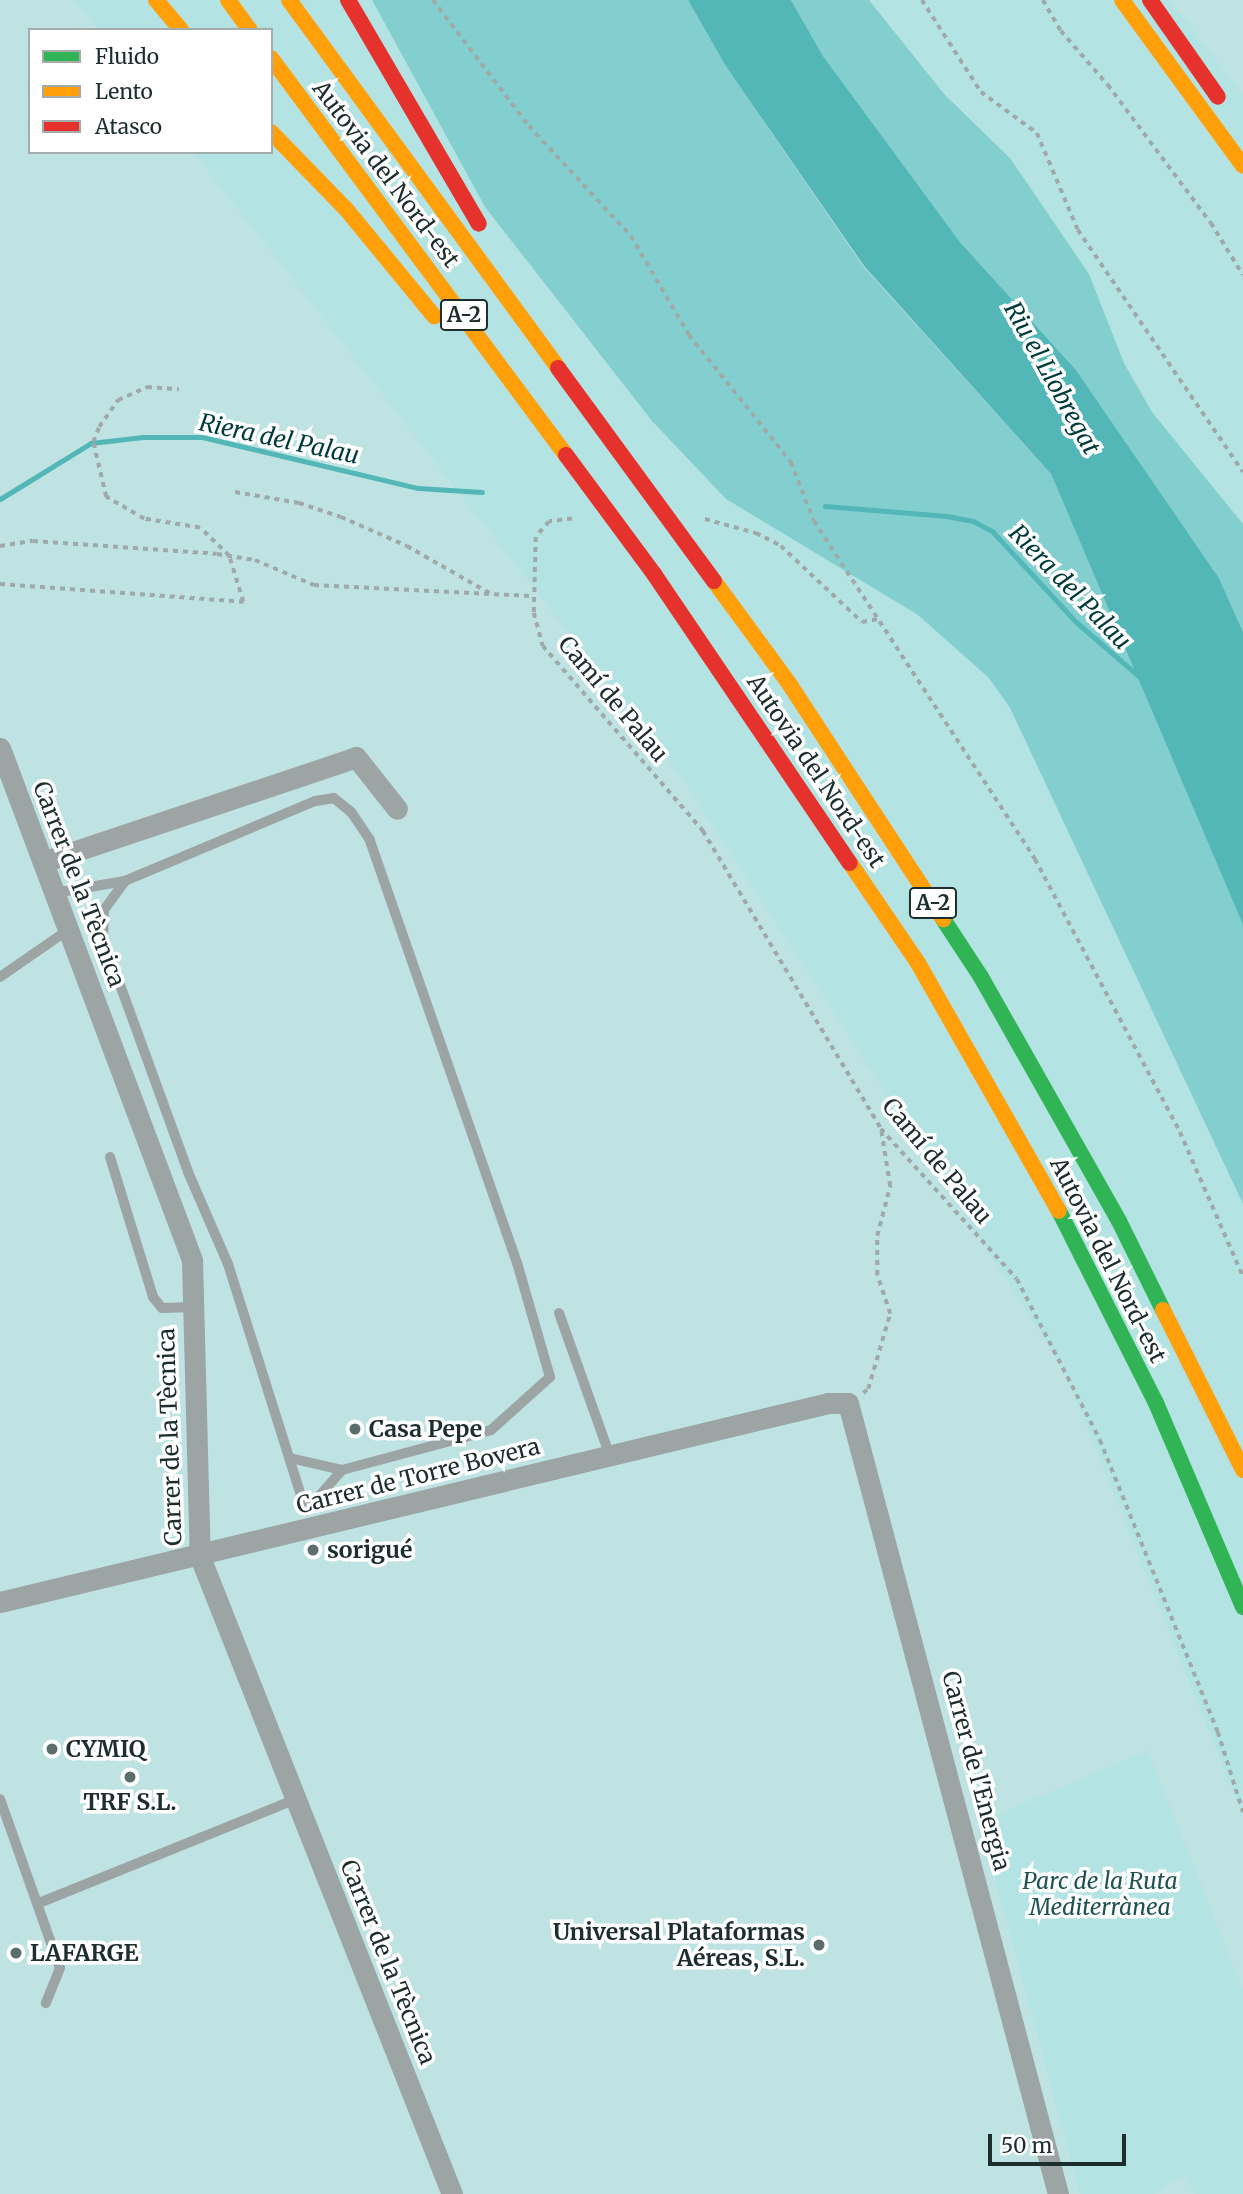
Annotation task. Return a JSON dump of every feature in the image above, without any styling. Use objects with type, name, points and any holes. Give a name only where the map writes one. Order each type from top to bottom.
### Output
[{"type":"main road","points":[[156,0],[179,28]]},
{"type":"main road","points":[[228,0],[249,28]]},
{"type":"main road","name":"Autovia del Nord-est","points":[[289,0],[563,372],[615,450],[790,685],[981,977],[1119,1221],[1243,1470]]},
{"type":"main road","points":[[348,0],[563,372]]},
{"type":"main road","points":[[1122,0],[1243,166]]},
{"type":"main road","points":[[1150,0],[1229,114]]},
{"type":"main road","name":"Autovia del Nord-est","points":[[273,61],[653,574],[918,963],[1055,1200],[1156,1403],[1243,1607]]},
{"type":"main road","points":[[273,134],[346,209],[448,333]]},
{"type":"main road","points":[[499,395],[653,574]]},
{"type":"street","name":"Carrer de la Tècnica","points":[[0,748],[192,1259],[200,1557],[452,2194]]},
{"type":"street","points":[[43,862],[356,757],[397,809]]},
{"type":"street","name":"Carrer de Torre Bovera","points":[[0,1602],[200,1557],[309,1520],[610,1456],[828,1403],[848,1403]]},
{"type":"street","name":"Carrer de l'Energia","points":[[848,1403],[1058,2194]]},
{"type":"lane","points":[[54,893],[125,881],[315,801],[334,798],[351,812],[370,840],[521,1275],[550,1377],[491,1430],[342,1470],[290,1458]]},
{"type":"lane","points":[[125,881],[104,910],[103,938],[188,1172],[228,1264],[309,1520]]},
{"type":"lane","points":[[0,977],[68,930]]},
{"type":"lane","points":[[110,1157],[153,1297],[162,1308],[193,1307]]},
{"type":"lane","points":[[559,1313],[610,1456]]},
{"type":"lane","points":[[309,1520],[342,1470]]},
{"type":"lane","points":[[0,1799],[60,1968],[47,2003]]},
{"type":"lane","points":[[39,1903],[296,1799]]},
{"type":"path","points":[[433,0],[529,126],[631,236],[689,335],[791,462],[814,521],[1035,859],[1180,1132],[1243,1276]]},
{"type":"path","points":[[922,0],[981,92],[1037,133],[1078,230],[1243,472]]},
{"type":"path","points":[[1043,0],[1061,31],[1108,85],[1211,223],[1243,275]]},
{"type":"path","points":[[0,584],[243,602],[229,556],[200,528],[144,519],[106,497],[93,442],[99,427],[118,400],[147,387],[179,389]]},
{"type":"path","points":[[235,492],[299,503],[341,517],[407,546],[492,594]]},
{"type":"path","name":"Camí de Palau","points":[[572,519],[549,522],[536,537],[534,596],[543,646],[703,831],[881,1129],[1017,1279],[1100,1440],[1218,1732],[1243,1812]]},
{"type":"path","points":[[705,519],[756,533],[781,546],[862,622],[878,619]]},
{"type":"path","points":[[0,546],[33,541],[229,556],[255,560],[314,585],[534,596]]},
{"type":"path","points":[[848,1403],[868,1389],[890,1314],[877,1275],[877,1236],[890,1186],[881,1129]]},
{"type":"shaded area","points":[[0,0],[75,0],[96,28],[28,28],[28,154],[195,154],[684,781],[1063,1368],[1243,1817],[1243,2194],[0,2194]]},
{"type":"shaded area","points":[[372,0],[688,0],[725,65],[863,266],[1051,474],[1243,925],[1243,1204],[1010,708],[989,678],[918,615],[726,499],[652,421],[485,207]]},
{"type":"shaded area","points":[[791,0],[869,0],[945,95],[1010,158],[1089,274],[1124,363],[1152,412],[1243,524],[1243,632],[1219,578],[1076,370],[960,242],[823,56]]},
{"type":"shaded area","points":[[1171,0],[1243,0],[1243,95]]},
{"type":"green space","points":[[75,0],[372,0],[485,207],[652,421],[726,499],[918,615],[989,677],[1010,708],[1243,1204],[1243,1817],[1063,1368],[684,781],[195,154],[273,154],[273,28],[96,28]]},
{"type":"green space","points":[[869,0],[1171,0],[1243,95],[1243,524],[1152,412],[1124,363],[1089,274],[1010,158],[945,95]]},
{"type":"green space","name":"Parc de la Ruta Mediterrànea","points":[[1148,1750],[1243,1990],[1243,2194],[1195,2194],[1183,2175],[1154,2194],[1080,2194],[980,1822]]},
{"type":"water","name":"Riu el Llobregat","points":[[688,0],[791,0],[823,56],[960,242],[1076,370],[1219,578],[1243,632],[1243,925],[1051,474],[864,266],[725,65]]},
{"type":"waterway","name":"Riera del Palau","points":[[0,499],[91,443],[143,437],[202,437],[418,488],[482,492]]},
{"type":"waterway","name":"Riera del Palau","points":[[825,506],[947,516],[973,521],[992,531],[1076,622],[1142,679]]},
{"type":"traffic: fast","points":[[943,919],[981,977],[1119,1221],[1163,1310]]},
{"type":"traffic: fast","points":[[1059,1211],[1156,1403],[1243,1607]]},
{"type":"traffic: slow","points":[[156,0],[179,28]]},
{"type":"traffic: slow","points":[[228,0],[249,28]]},
{"type":"traffic: slow","points":[[289,0],[558,368]]},
{"type":"traffic: slow","points":[[1122,0],[1243,166]]},
{"type":"traffic: slow","points":[[273,61],[566,455]]},
{"type":"traffic: slow","points":[[273,134],[346,209],[434,316]]},
{"type":"traffic: slow","points":[[714,581],[790,685],[943,919]]},
{"type":"traffic: slow","points":[[850,863],[918,963],[1059,1211]]},
{"type":"traffic: slow","points":[[1163,1310],[1243,1470]]},
{"type":"traffic: jam","points":[[348,0],[479,224]]},
{"type":"traffic: jam","points":[[1150,0],[1218,97]]},
{"type":"traffic: jam","points":[[558,368],[714,581]]},
{"type":"traffic: jam","points":[[566,455],[654,574],[850,863]]},
{"type":"place","name":"Casa Pepe","points":[[355,1429]]},
{"type":"place","name":"sorigué","points":[[313,1550]]},
{"type":"place","name":"CYMIQ","points":[[52,1749]]},
{"type":"place","name":"TRF S.L.","points":[[130,1777]]},
{"type":"place","name":"Universal Plataformas Aéreas, S.L.","points":[[819,1945]]},
{"type":"place","name":"LAFARGE","points":[[16,1953]]}]
